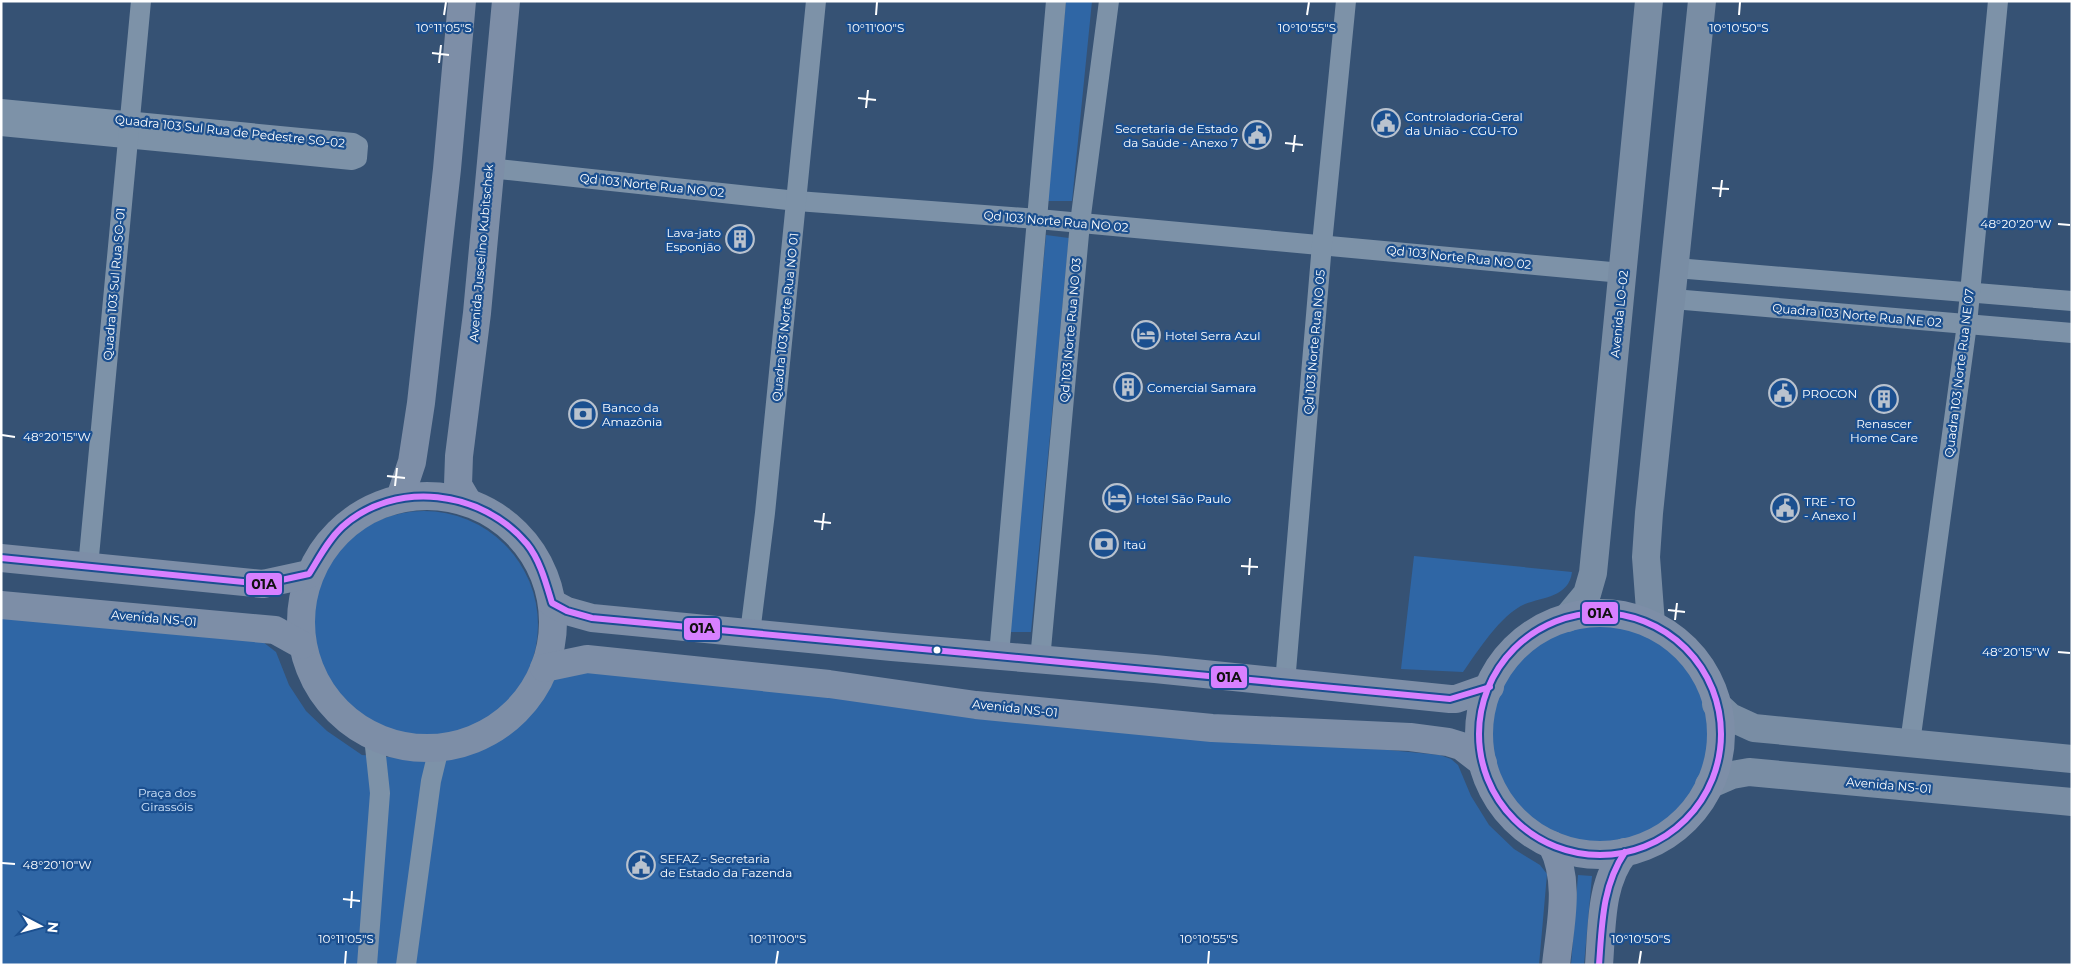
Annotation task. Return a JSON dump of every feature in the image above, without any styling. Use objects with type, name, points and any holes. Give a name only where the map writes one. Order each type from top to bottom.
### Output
[{"type":"main road","points":[[400,498],[412,462],[422,393],[447,169],[462,1]]},
{"type":"main road","name":"Avenida Juscelino Kubitschek","points":[[468,502],[458,485],[459,456],[477,313],[506,1]]},
{"type":"main road","points":[[438,496],[468,502],[488,511],[514,530],[527,544],[546,578],[552,603],[550,649],[544,668],[525,700],[502,724],[472,740],[439,748],[413,748],[374,737],[348,721],[329,702],[314,681],[302,645],[301,607],[309,574],[328,543],[350,521],[377,505],[400,498],[438,496]]},
{"type":"main road","points":[[1,558],[263,584],[309,574]]},
{"type":"main road","points":[[552,603],[567,612],[592,618],[1155,669],[1450,699],[1456,699],[1490,686]]},
{"type":"main road","name":"Avenida NS-01","points":[[1,605],[275,630],[302,645]]},
{"type":"main road","points":[[1610,613],[1651,624],[1674,638],[1691,655],[1708,681],[1720,723],[1720,743],[1709,785],[1694,809],[1678,826],[1648,845],[1625,852],[1594,855],[1574,852],[1552,845],[1531,833],[1506,810],[1493,790],[1483,763],[1480,729],[1483,705],[1490,686],[1501,665],[1517,647],[1540,629],[1567,618],[1585,614],[1610,613]]},
{"type":"main road","name":"Avenida NS-01","points":[[544,668],[586,659],[820,683],[976,705],[1212,728],[1410,737],[1448,742],[1461,746],[1483,763]]},
{"type":"main road","points":[[1552,845],[1561,864],[1564,878],[1556,965]]},
{"type":"main road","points":[[1599,965],[1609,880],[1614,867],[1625,852]]},
{"type":"street","name":"Quadra 103 Sul Rua SO-01","points":[[88,567],[141,1]]},
{"type":"street","name":"Quadra 103 Norte Rua NO 01","points":[[750,633],[797,201],[816,1]]},
{"type":"street","points":[[1000,655],[1056,1]]},
{"type":"street","name":"Qd 103 Norte Rua NO 03","points":[[1040,660],[1080,223],[1109,1]]},
{"type":"street","name":"Qd 103 Norte Rua NO 05","points":[[1285,683],[1322,244],[1346,1]]},
{"type":"street","name":"Avenida LO-02","points":[[1567,618],[1585,598],[1593,578],[1649,1]]},
{"type":"street","points":[[1651,624],[1646,557],[1648,532],[1702,1]]},
{"type":"street","name":"Quadra 103 Norte Rua NE 07","points":[[1910,743],[1967,324],[1998,1]]},
{"type":"street","name":"Quadra 103 Sul Rua de Pedestre SO-02","points":[[1,109],[129,130],[352,160],[358,158],[360,152],[358,146],[353,143],[129,130],[1,126]]},
{"type":"street","name":"Qd 103 Norte Rua NO 02","points":[[489,168],[797,201],[1038,219],[1622,273]]},
{"type":"street","points":[[1676,268],[2072,301]]},
{"type":"street","name":"Quadra 103 Norte Rua NE 02","points":[[1673,299],[2072,333]]},
{"type":"street","points":[[1716,704],[1732,718],[1754,728],[2072,759]]},
{"type":"street","points":[[367,965],[380,793],[374,737]]},
{"type":"street","points":[[406,965],[431,782],[439,748]]},
{"type":"street","name":"Avenida NS-01","points":[[1709,785],[1749,772],[2072,802]]},
{"type":"green space","points":[[1066,1],[1092,1],[1072,201],[1046,201]]},
{"type":"green space","points":[[1046,235],[1069,238],[1031,632],[1009,632]]},
{"type":"green space","points":[[413,511],[435,511],[468,519],[487,530],[505,544],[519,562],[530,581],[538,614],[536,647],[530,669],[519,688],[505,706],[487,720],[468,731],[435,739],[413,739],[380,731],[370,726],[351,713],[336,698],[318,669],[310,636],[310,614],[318,581],[323,571],[336,552],[351,537],[380,519]]},
{"type":"green space","points":[[1414,556],[1572,572],[1566,587],[1561,591],[1525,604],[1507,616],[1490,634],[1463,672],[1401,669]]},
{"type":"green space","name":"Praça dos Girassóis","points":[[1,616],[263,642],[276,652],[289,685],[306,711],[327,731],[362,755],[441,761],[472,749],[499,733],[513,719],[544,678],[569,670],[1440,755],[1451,759],[1458,765],[1471,796],[1489,825],[1514,849],[1540,865],[1547,874],[1539,965],[1,965]]},
{"type":"green space","points":[[1600,625],[1621,627],[1642,634],[1651,638],[1677,657],[1696,683],[1700,692],[1707,713],[1709,734],[1707,755],[1700,776],[1696,785],[1677,811],[1651,830],[1642,834],[1621,841],[1600,843],[1579,841],[1558,834],[1549,830],[1523,811],[1504,785],[1500,776],[1493,755],[1491,734],[1493,713],[1500,692],[1504,683],[1523,657],[1549,638],[1558,634],[1579,627]]},
{"type":"green space","points":[[1578,875],[1592,876],[1584,965],[1571,965]]},
{"type":"transit line","name":"01A","points":[[1,558],[263,584],[309,574],[337,532],[363,512],[387,502],[412,497],[438,497],[463,502],[487,512],[508,526],[532,550],[542,572],[552,603],[567,611],[592,618],[1450,699],[1490,687]]},
{"type":"transit line","name":"01A","points":[[1600,613],[1624,616],[1646,623],[1667,634],[1685,649],[1700,667],[1711,688],[1718,710],[1721,734],[1718,758],[1711,780],[1700,801],[1685,819],[1667,834],[1646,845],[1624,852],[1600,855],[1576,852],[1554,845],[1533,834],[1515,819],[1500,801],[1489,780],[1482,758],[1479,734],[1482,710],[1489,688],[1500,667],[1515,649],[1533,634],[1554,623],[1576,616],[1600,613]]},
{"type":"transit line","name":"01A","points":[[1599,965],[1602,921],[1607,892],[1617,865],[1625,852]]},
{"type":"place","name":"Controladoria-Geral da União - CGU-TO","points":[[1386,123]]},
{"type":"place","name":"Secretaria de Estado da Saúde - Anexo 7","points":[[1257,135]]},
{"type":"place","name":"Lava-jato Esponjão","points":[[740,239]]},
{"type":"place","name":"Hotel Serra Azul","points":[[1146,335]]},
{"type":"place","name":"Comercial Samara","points":[[1128,387]]},
{"type":"place","name":"PROCON","points":[[1783,393]]},
{"type":"place","name":"Renascer Home Care","points":[[1884,399]]},
{"type":"place","name":"Banco da Amazônia","points":[[583,414]]},
{"type":"place","name":"Hotel São Paulo","points":[[1117,498]]},
{"type":"place","name":"TRE - TO - Anexo I","points":[[1785,508]]},
{"type":"place","name":"Itaú","points":[[1104,544]]},
{"type":"place","name":"SEFAZ - Secretaria de Estado da Fazenda","points":[[641,865]]}]
